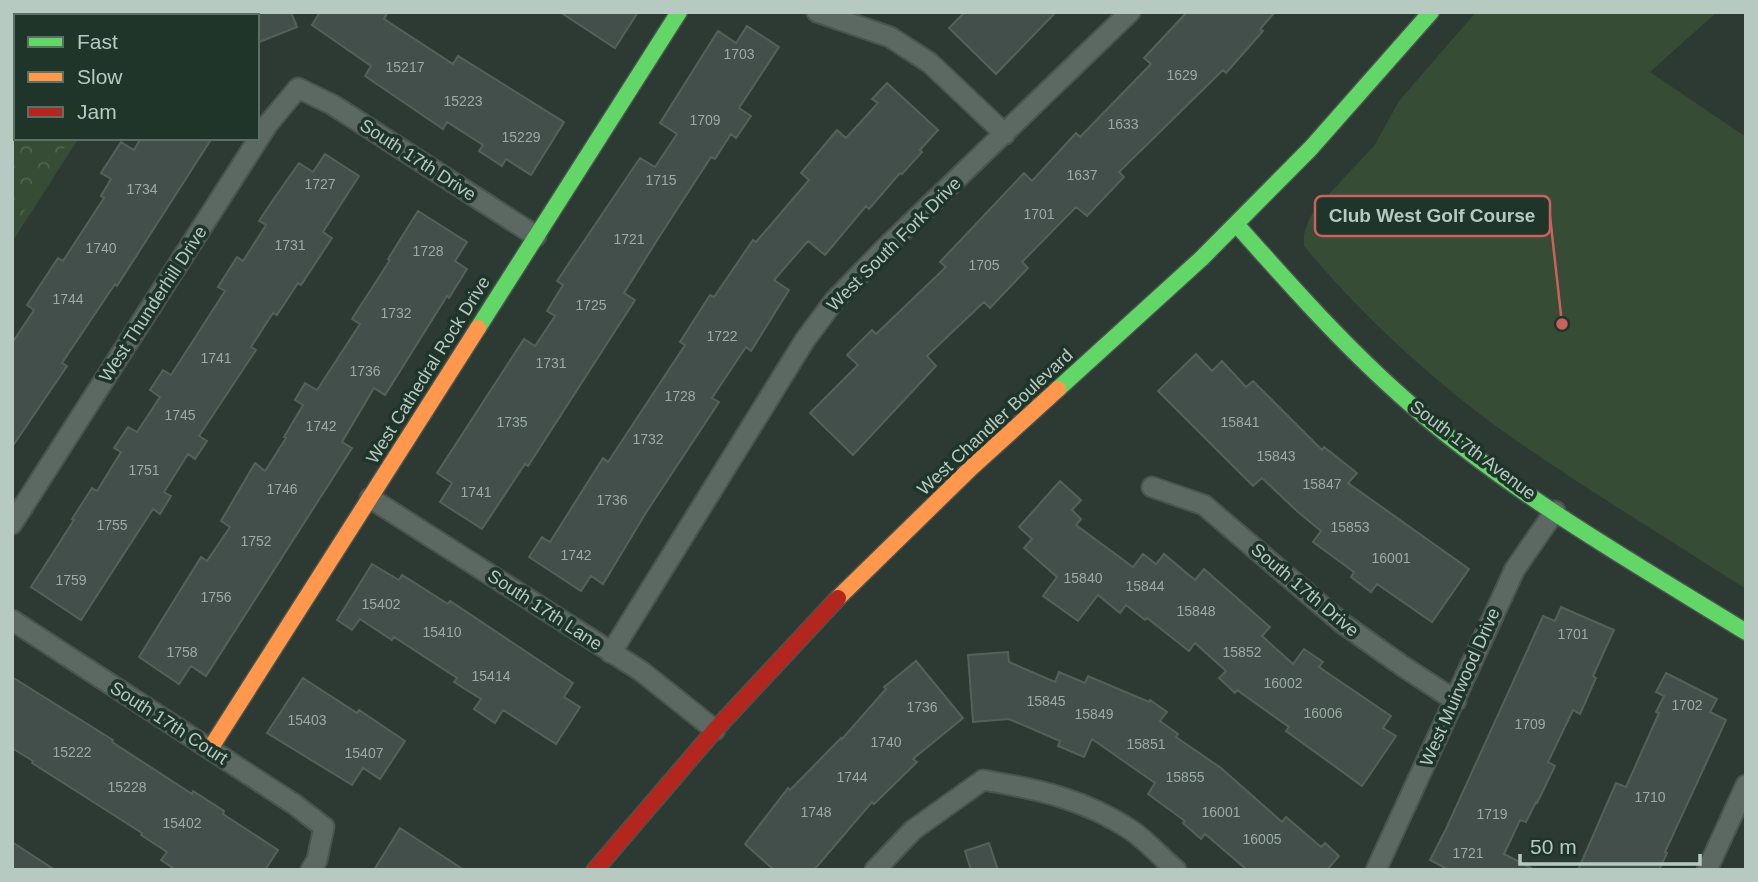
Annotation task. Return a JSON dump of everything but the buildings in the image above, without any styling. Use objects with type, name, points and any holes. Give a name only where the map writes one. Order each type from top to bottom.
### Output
[{"type":"street","name":"West Cathedral Rock Drive","points":[[210,749],[679,12]]},
{"type":"street","points":[[817,12],[890,37],[930,63],[1005,134]]},
{"type":"street","name":"West South Fork Drive","points":[[611,653],[805,340],[834,301],[884,249],[1130,12]]},
{"type":"street","name":"West Chandler Boulevard","points":[[595,870],[715,730],[839,597],[913,524],[1236,224],[1311,148],[1431,12]]},
{"type":"street","name":"South 17th Drive","points":[[299,88],[333,105],[536,236]]},
{"type":"street","name":"West Thunderhill Drive","points":[[259,138],[299,88]]},
{"type":"street","name":"West Thunderhill Drive","points":[[12,524],[258,140]]},
{"type":"street","name":"South 17th Avenue","points":[[1236,224],[1311,307],[1384,381],[1436,427],[1555,511],[1746,632]]},
{"type":"street","name":"South 17th Drive","points":[[1152,487],[1204,505],[1342,623],[1456,701]]},
{"type":"street","name":"South 17th Lane","points":[[370,498],[641,671],[715,730]]},
{"type":"street","name":"West Muirwood Drive","points":[[1376,870],[1515,569],[1555,511]]},
{"type":"street","name":"South 17th Court","points":[[12,620],[294,804],[324,827],[317,860],[311,870]]},
{"type":"street","points":[[875,870],[913,830],[982,780],[1037,789],[1086,805],[1132,831],[1176,870]]},
{"type":"street","points":[[1707,870],[1746,785]]},
{"type":"green space","points":[[12,12],[159,12],[14,14],[14,140],[78,140],[12,242]]},
{"type":"green space","points":[[12,12],[152,12],[14,14],[14,140],[70,140],[12,230]]},
{"type":"green space","points":[[1476,12],[1717,12],[1650,72],[1746,137],[1746,589],[1554,466],[1467,404],[1380,328],[1304,246],[1304,234],[1310,217],[1374,146],[1399,101]]},
{"type":"traffic: fast","points":[[478,328],[679,12]]},
{"type":"traffic: fast","points":[[1058,389],[1202,258],[1311,148],[1431,12]]},
{"type":"traffic: fast","points":[[1236,224],[1341,339],[1448,436],[1573,525],[1746,632]]},
{"type":"traffic: slow","points":[[210,749],[478,328]]},
{"type":"traffic: slow","points":[[838,598],[971,468],[1058,389]]},
{"type":"traffic: jam","points":[[595,870],[715,730],[838,598]]},
{"type":"place","name":"Club West Golf Course","points":[[1562,324]]}]
